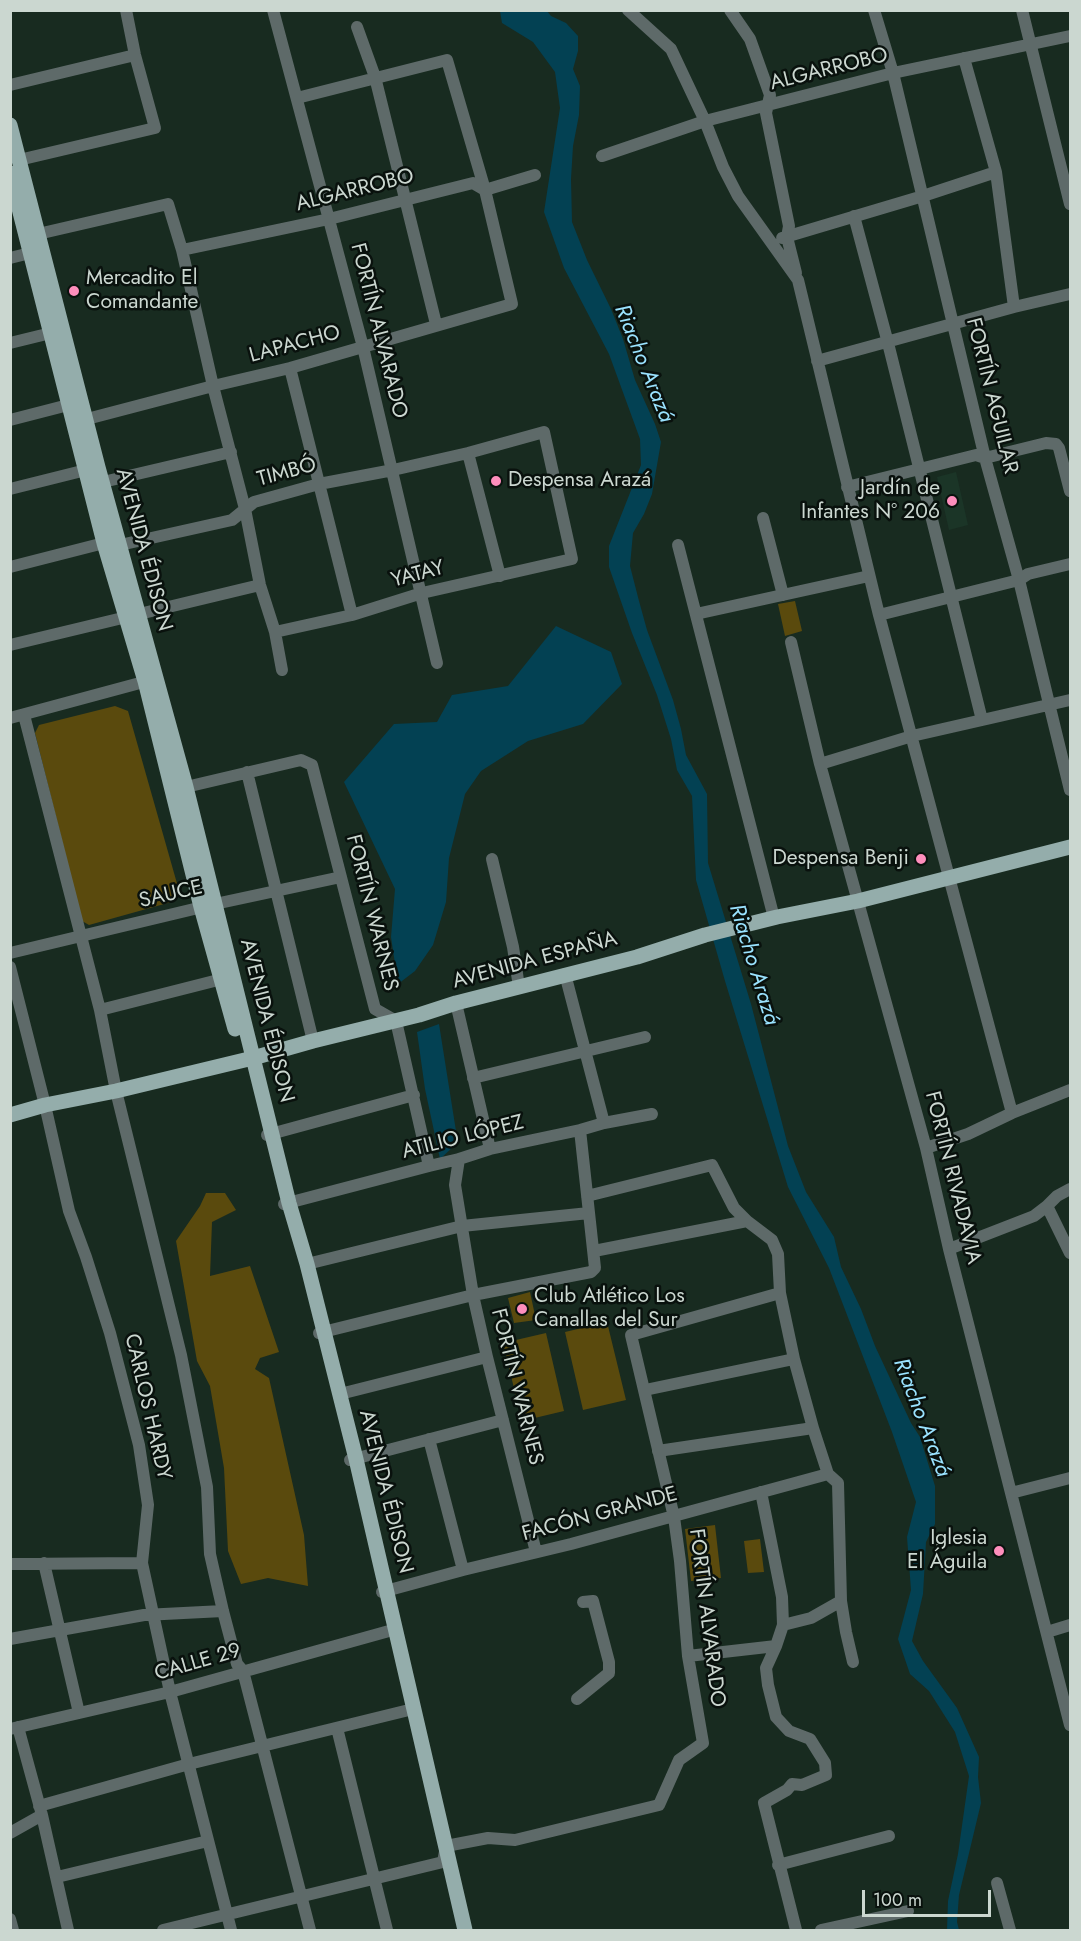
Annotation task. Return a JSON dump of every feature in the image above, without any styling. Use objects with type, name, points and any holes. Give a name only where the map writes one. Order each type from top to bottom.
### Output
[{"type":"main road","name":"AVENIDA ÉDISON","points":[[10,125],[15,174],[96,473]]},
{"type":"main road","name":"AVENIDA ÉDISON","points":[[15,174],[38,234],[37,252]]},
{"type":"main road","name":"AVENIDA ÉDISON","points":[[76,404],[87,419],[112,544],[151,680],[186,787],[208,906]]},
{"type":"main road","name":"AVENIDA ÉDISON","points":[[151,680],[353,1459],[385,1591],[443,1862],[461,1930]]},
{"type":"main road","name":"AVENIDA ESPAÑA","points":[[10,1115],[249,1059],[396,1021],[438,1010],[456,1002],[637,957],[705,935],[858,901],[1071,847]]},
{"type":"main road","name":"AVENIDA ÉDISON","points":[[286,1204],[307,1264],[321,1332],[340,1394],[353,1459]]},
{"type":"main road","name":"AVENIDA ÉDISON","points":[[410,1710],[446,1846],[465,1930]]},
{"type":"street","points":[[15,174],[155,128],[135,55],[126,10]]},
{"type":"street","name":"FORTÍN ALVARADO","points":[[273,10],[363,348],[437,663]]},
{"type":"street","points":[[628,10],[671,49],[738,196],[798,280]]},
{"type":"street","points":[[730,10],[750,39],[770,95],[766,112],[789,226],[787,237],[879,615],[1012,1113]]},
{"type":"street","name":"FORTÍN AGUILAR","points":[[874,10],[893,73],[985,458],[1019,580],[1071,790]]},
{"type":"street","points":[[1022,10],[1066,169],[1071,204]]},
{"type":"street","points":[[357,27],[375,77],[436,324]]},
{"type":"street","name":"ALGARROBO","points":[[602,156],[705,121],[893,73],[1071,36]]},
{"type":"street","points":[[10,85],[135,55]]},
{"type":"street","points":[[964,58],[996,171],[1014,307]]},
{"type":"street","points":[[297,98],[447,60],[484,190]]},
{"type":"street","points":[[771,243],[996,171]]},
{"type":"street","name":"ALGARROBO","points":[[182,250],[329,219],[472,183],[484,190],[535,175]]},
{"type":"street","name":"LAPACHO","points":[[87,419],[290,368],[363,348],[436,324],[512,304],[484,190]]},
{"type":"street","points":[[38,234],[168,204],[182,250],[213,386],[245,509],[260,585],[275,632],[282,670]]},
{"type":"street","points":[[854,216],[982,720]]},
{"type":"street","points":[[10,258],[37,252]]},
{"type":"street","points":[[817,361],[1014,307],[1071,294]]},
{"type":"street","points":[[10,343],[57,331]]},
{"type":"street","points":[[290,368],[352,615]]},
{"type":"street","points":[[10,420],[76,404]]},
{"type":"street","name":"TIMBÓ","points":[[10,567],[232,520],[254,502],[319,484],[468,453],[544,432],[572,559]]},
{"type":"street","points":[[847,488],[976,455],[985,458],[1046,443],[1056,444],[1059,448],[1071,492]]},
{"type":"street","points":[[10,489],[231,452]]},
{"type":"street","points":[[468,453],[500,576]]},
{"type":"street","points":[[763,518],[783,595]]},
{"type":"street","points":[[678,545],[774,918]]},
{"type":"street","name":"YATAY","points":[[275,632],[352,615],[422,593],[572,559]]},
{"type":"street","points":[[879,615],[1019,580],[1028,574],[1071,564]]},
{"type":"street","points":[[696,614],[869,576]]},
{"type":"street","points":[[10,645],[260,585]]},
{"type":"street","name":"FORTÍN RIVADAVIA","points":[[790,642],[820,764],[926,1148],[949,1249],[1070,1724]]},
{"type":"street","points":[[10,718],[151,680]]},
{"type":"street","points":[[820,764],[912,736],[1071,700]]},
{"type":"street","points":[[24,715],[100,1010],[116,1091],[181,1355],[207,1487],[210,1554],[223,1611],[237,1664],[243,1671],[310,1930]]},
{"type":"street","name":"FORTÍN WARNES","points":[[247,772],[301,760],[312,765],[375,1009],[396,1021],[429,1166]]},
{"type":"street","points":[[186,787],[247,772],[313,1041]]},
{"type":"street","points":[[492,859],[513,947],[519,987]]},
{"type":"street","name":"SAUCE","points":[[10,953],[341,877]]},
{"type":"street","name":"CARLOS HARDY","points":[[10,967],[69,1211],[110,1332],[139,1445],[148,1504],[142,1563],[170,1692],[231,1930]]},
{"type":"street","points":[[565,974],[604,1123]]},
{"type":"street","points":[[100,1010],[227,978]]},
{"type":"street","points":[[456,1002],[490,1149]]},
{"type":"street","points":[[474,1078],[645,1037]]},
{"type":"street","points":[[926,1148],[968,1134],[1012,1113],[1071,1090]]},
{"type":"street","points":[[270,1134],[414,1095]]},
{"type":"street","name":"ATILIO LÓPEZ","points":[[286,1204],[459,1160],[490,1149],[652,1114]]},
{"type":"street","points":[[321,1332],[473,1295],[591,1272],[595,1268],[594,1251],[580,1130]]},
{"type":"street","name":"FORTÍN WARNES","points":[[459,1160],[455,1185],[473,1295],[536,1552]]},
{"type":"street","points":[[587,1196],[712,1166],[734,1208],[772,1240],[778,1254],[780,1293],[794,1359],[828,1474],[838,1483],[841,1601],[853,1662]]},
{"type":"street","points":[[949,1249],[1034,1216],[1057,1196],[1071,1190]]},
{"type":"street","points":[[1047,1206],[1071,1253]]},
{"type":"street","points":[[307,1264],[462,1226],[589,1213]]},
{"type":"street","points":[[594,1251],[747,1221]]},
{"type":"street","name":"FORTÍN ALVARADO","points":[[446,1846],[488,1838],[515,1840],[659,1805],[679,1760],[703,1743],[688,1656],[674,1516],[631,1335],[780,1293]]},
{"type":"street","points":[[340,1394],[487,1357]]},
{"type":"street","points":[[645,1390],[794,1359]]},
{"type":"street","points":[[353,1459],[503,1420]]},
{"type":"street","points":[[658,1451],[813,1428]]},
{"type":"street","points":[[429,1439],[464,1570]]},
{"type":"street","name":"FACÓN GRANDE","points":[[385,1591],[828,1474]]},
{"type":"street","points":[[1011,1493],[1071,1478]]},
{"type":"street","points":[[761,1492],[782,1597],[783,1625],[766,1668],[768,1685],[776,1717],[789,1731],[810,1739],[825,1763],[826,1775],[802,1785],[792,1784],[787,1790],[764,1803],[796,1930]]},
{"type":"street","points":[[44,1563],[79,1713]]},
{"type":"street","points":[[10,1564],[142,1563]]},
{"type":"street","points":[[577,1699],[609,1673],[609,1662],[593,1601],[583,1602]]},
{"type":"street","points":[[783,1625],[811,1618],[841,1601]]},
{"type":"street","points":[[10,1639],[153,1614],[223,1611]]},
{"type":"street","points":[[1047,1632],[1071,1625]]},
{"type":"street","name":"CALLE 29","points":[[14,1728],[170,1692],[392,1629]]},
{"type":"street","points":[[688,1656],[776,1646]]},
{"type":"street","points":[[10,1833],[41,1810],[189,1764],[410,1710]]},
{"type":"street","points":[[14,1728],[41,1810],[68,1930]]},
{"type":"street","points":[[337,1728],[387,1930]]},
{"type":"street","points":[[778,1865],[889,1836]]},
{"type":"street","points":[[57,1877],[208,1841]]},
{"type":"street","points":[[163,1930],[443,1862],[446,1846]]},
{"type":"street","points":[[998,1883],[1010,1930]]},
{"type":"street","points":[[821,1930],[908,1911]]},
{"type":"street","points":[[10,1919],[13,1930]]},
{"type":"shaded area","name":"Jardín de Infantes N° 206","points":[[956,472],[968,525],[949,530],[937,477]]},
{"type":"shaded area","points":[[795,601],[802,631],[785,636],[778,604]]},
{"type":"shaded area","points":[[115,706],[128,711],[180,894],[175,901],[89,925],[82,921],[35,733],[39,725]]},
{"type":"shaded area","points":[[206,1193],[225,1193],[236,1210],[212,1222],[210,1276],[250,1266],[279,1352],[260,1358],[255,1369],[269,1378],[304,1535],[308,1586],[268,1578],[241,1584],[228,1551],[224,1468],[210,1386],[197,1361],[176,1241],[200,1206]]},
{"type":"shaded area","name":"Club Atlético Los Canallas del Sur","points":[[530,1292],[536,1320],[514,1323],[508,1298]]},
{"type":"shaded area","points":[[607,1322],[626,1400],[583,1410],[565,1332]]},
{"type":"shaded area","points":[[546,1333],[564,1411],[522,1421],[503,1343]]},
{"type":"shaded area","points":[[715,1525],[721,1578],[691,1581],[685,1529]]},
{"type":"shaded area","points":[[760,1539],[764,1572],[748,1573],[744,1541]]},
{"type":"water","points":[[500,11],[547,11],[551,16],[566,23],[578,36],[578,51],[573,69],[580,86],[571,179],[572,222],[587,260],[611,309],[635,380],[661,442],[652,494],[633,533],[630,566],[647,630],[673,700],[686,755],[707,794],[708,863],[751,1004],[788,1146],[806,1192],[834,1237],[841,1267],[875,1346],[911,1423],[920,1437],[935,1486],[935,1524],[926,1542],[923,1594],[912,1641],[923,1661],[957,1708],[979,1757],[978,1777],[981,1803],[959,1895],[957,1922],[959,1930],[947,1930],[948,1901],[958,1854],[969,1776],[955,1732],[929,1691],[910,1674],[898,1639],[911,1590],[907,1537],[916,1502],[892,1432],[829,1268],[788,1187],[696,880],[692,796],[677,770],[671,739],[657,695],[609,567],[609,546],[641,465],[640,439],[609,354],[564,268],[544,212],[560,108],[555,72],[533,42],[502,23]]},
{"type":"water","points":[[556,626],[611,652],[622,684],[583,724],[528,741],[481,771],[465,794],[449,858],[446,902],[433,945],[415,971],[398,984],[391,937],[395,889],[344,782],[394,724],[437,722],[452,695],[508,686]]},
{"type":"water","points":[[439,1024],[456,1131],[453,1147],[440,1159],[425,1089],[417,1032]]},
{"type":"place","name":"Mercadito El Comandante","points":[[74,291]]},
{"type":"place","name":"Despensa Arazá","points":[[496,481]]},
{"type":"place","name":"Jardín de Infantes N° 206","points":[[952,501]]},
{"type":"place","name":"Despensa Benji","points":[[921,859]]},
{"type":"place","name":"Club Atlético Los Canallas del Sur","points":[[522,1309]]},
{"type":"place","name":"Iglesia El Águila","points":[[999,1551]]},
{"type":"water label","name":"Riacho Arazá","points":[[643,364]]},
{"type":"water label","name":"Riacho Arazá","points":[[753,965]]},
{"type":"water label","name":"Riacho Arazá","points":[[921,1418]]}]
